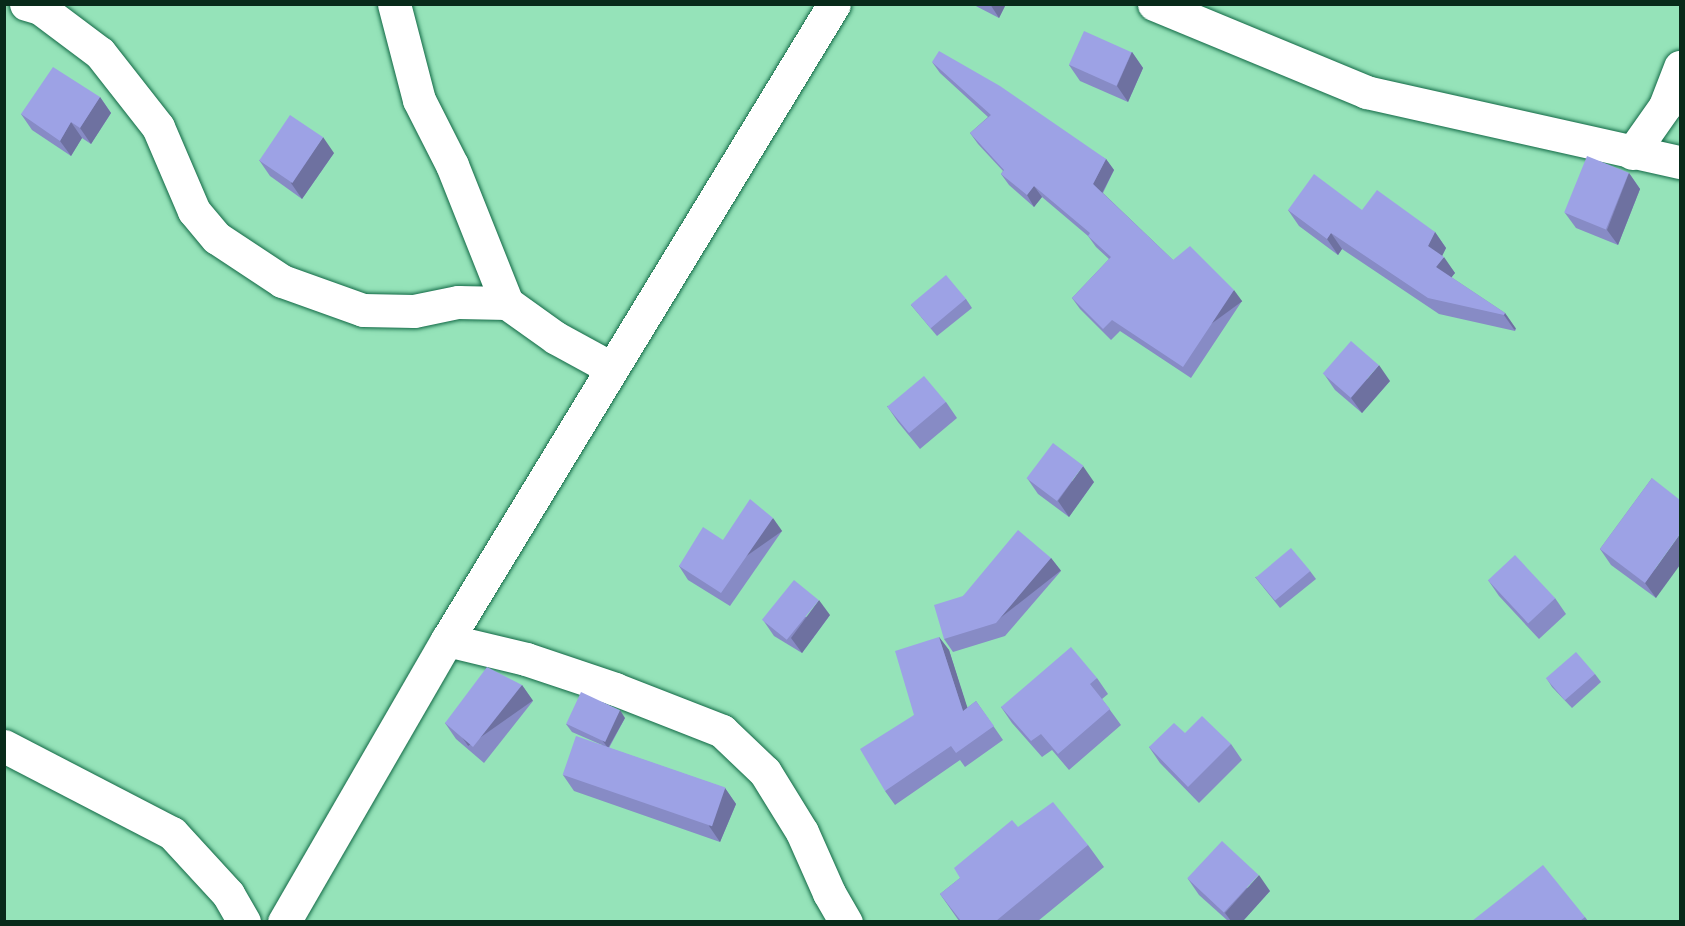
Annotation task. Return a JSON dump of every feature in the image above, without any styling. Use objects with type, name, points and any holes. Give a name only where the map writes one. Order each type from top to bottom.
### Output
[{"type":"street","points":[[26,4],[40,8],[100,53],[158,127],[194,211],[218,238],[282,281],[363,310],[414,311],[458,302],[507,303]]},
{"type":"street","points":[[394,4],[419,99],[452,165],[507,303],[556,338],[611,368]]},
{"type":"street","points":[[284,921],[447,640],[834,4]]},
{"type":"street","points":[[1154,4],[1366,92],[1680,162]]},
{"type":"street","points":[[1632,153],[1665,106],[1680,67]]},
{"type":"street","points":[[447,640],[526,659],[615,689],[722,731],[765,772],[802,832],[829,893],[846,921]]},
{"type":"street","points":[[4,746],[172,832],[228,894],[244,921]]},
{"type":"building","points":[[1084,31],[1132,52],[1116,86],[1069,65]]},
{"type":"building","points":[[939,51],[1000,86],[1106,159],[1093,184],[1173,260],[1190,246],[1234,290],[1183,367],[1112,320],[1103,329],[1072,298],[1111,257],[1088,236],[1090,233],[1034,186],[1027,195],[1001,174],[1004,170],[970,133],[991,115],[932,62]]},
{"type":"building","points":[[53,67],[100,97],[80,128],[71,122],[60,141],[21,114]]},
{"type":"building","points":[[290,115],[323,137],[292,183],[259,161]]},
{"type":"building","points":[[1587,156],[1629,173],[1606,229],[1564,213]]},
{"type":"building","points":[[1314,174],[1362,210],[1377,190],[1435,232],[1428,246],[1444,257],[1436,267],[1505,313],[1504,315],[1428,298],[1331,233],[1327,239],[1288,210]]},
{"type":"building","points":[[946,275],[966,299],[931,328],[911,305]]},
{"type":"building","points":[[1351,341],[1379,365],[1351,398],[1323,373]]},
{"type":"building","points":[[924,376],[946,402],[909,433],[887,407]]},
{"type":"building","points":[[1053,443],[1083,466],[1057,501],[1027,478]]},
{"type":"building","points":[[1652,478],[1680,500],[1680,534],[1645,583],[1600,549]]},
{"type":"building","points":[[750,499],[773,518],[721,593],[679,566],[703,527],[723,540]]},
{"type":"building","points":[[1018,530],[1051,558],[996,623],[944,639],[934,605],[963,596]]},
{"type":"building","points":[[1291,548],[1310,571],[1275,601],[1256,578]]},
{"type":"building","points":[[1515,555],[1555,598],[1528,623],[1488,580]]},
{"type":"building","points":[[794,580],[819,600],[787,640],[762,620]]},
{"type":"building","points":[[939,637],[963,711],[976,701],[994,726],[956,753],[951,746],[885,791],[860,749],[914,715],[895,651]]},
{"type":"building","points":[[1071,647],[1097,678],[1090,684],[1110,709],[1058,754],[1041,734],[1031,741],[1001,707]]},
{"type":"building","points":[[1576,652],[1595,674],[1565,700],[1546,678]]},
{"type":"building","points":[[487,667],[522,685],[473,747],[445,723]]},
{"type":"building","points":[[581,692],[620,710],[605,742],[566,724]]},
{"type":"building","points":[[1202,716],[1231,744],[1188,787],[1149,747],[1174,723],[1185,733]]},
{"type":"building","points":[[576,736],[725,787],[712,826],[563,775]]},
{"type":"building","points":[[1053,802],[1088,845],[996,921],[961,921],[940,894],[960,878],[954,868],[1012,820],[1018,827]]},
{"type":"building","points":[[1222,841],[1259,875],[1224,912],[1187,878]]},
{"type":"building","points":[[1543,865],[1585,917],[1580,921],[1472,921]]}]
